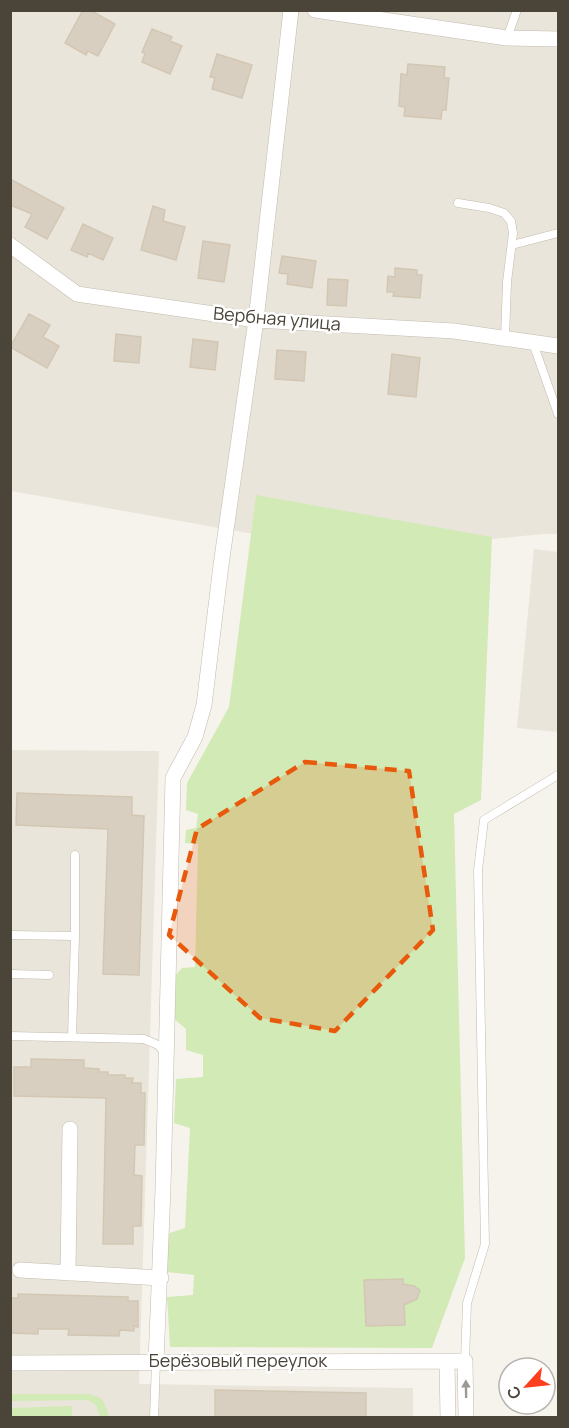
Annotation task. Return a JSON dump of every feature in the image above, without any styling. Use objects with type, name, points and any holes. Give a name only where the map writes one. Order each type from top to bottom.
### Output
[{"type":"street","points":[[156,1362],[161,1278],[174,778],[195,737],[204,705],[255,320],[291,10]]},
{"type":"street","points":[[315,10],[507,38],[558,39]]},
{"type":"street","name":"Вербная улица","points":[[10,245],[76,294],[255,320],[454,331],[558,346]]},
{"type":"street","points":[[68,1273],[70,1129]]},
{"type":"street","points":[[20,1270],[161,1278]]},
{"type":"street","points":[[465,1361],[466,1418]]},
{"type":"street","name":"Берёзовый переулок","points":[[10,1363],[465,1361]]},
{"type":"street","points":[[447,1362],[448,1418]]},
{"type":"lane","points":[[507,38],[517,10]]},
{"type":"lane","points":[[458,203],[504,213],[511,221],[513,233],[507,282],[505,338]]},
{"type":"lane","points":[[512,245],[558,234]]},
{"type":"lane","points":[[533,343],[558,414]]},
{"type":"lane","points":[[465,1361],[467,1303],[485,1244],[478,870],[484,820],[558,775]]},
{"type":"lane","points":[[72,1037],[75,855]]},
{"type":"lane","points":[[10,935],[75,936]]},
{"type":"lane","points":[[10,974],[49,975]]},
{"type":"lane","points":[[10,1036],[144,1039],[158,1045],[167,1055]]},
{"type":"lane","points":[[154,1418],[156,1362]]},
{"type":"highlighted area","points":[[305,762],[409,771],[433,930],[335,1031],[260,1018],[169,935],[197,829]]},
{"type":"shaded area","points":[[10,11],[558,11],[558,534],[420,546],[248,533],[11,491]]},
{"type":"shaded area","points":[[534,549],[558,552],[558,732],[517,728]]},
{"type":"shaded area","points":[[11,750],[159,751],[139,1384],[413,1388],[413,1417],[11,1418]]},
{"type":"green space","points":[[256,495],[492,537],[481,800],[454,814],[465,1258],[432,1348],[170,1347],[167,1297],[193,1295],[194,1275],[167,1272],[167,1234],[185,1228],[190,1128],[174,1123],[176,1079],[203,1077],[203,1055],[186,1050],[186,1029],[173,1018],[174,977],[182,968],[195,967],[198,844],[185,843],[186,830],[196,828],[198,814],[186,810],[187,783],[229,707]]},
{"type":"green space","points":[[11,1394],[90,1394],[102,1399],[108,1417],[100,1417],[96,1405],[88,1400],[11,1401]]},
{"type":"green space","points":[[72,1406],[72,1417],[11,1417],[11,1408]]},
{"type":"building","points":[[83,10],[90,10],[115,24],[98,56],[88,51],[86,55],[65,43]]},
{"type":"building","points":[[152,29],[172,37],[170,41],[182,46],[170,74],[142,62],[145,54],[142,52]]},
{"type":"building","points":[[217,54],[252,65],[242,98],[212,89],[215,78],[210,77]]},
{"type":"building","points":[[408,64],[445,67],[444,78],[449,78],[446,110],[442,110],[441,119],[404,116],[405,107],[399,106],[401,74],[407,75]]},
{"type":"building","points":[[10,179],[64,208],[47,239],[25,227],[32,214],[10,205]]},
{"type":"building","points":[[153,206],[165,210],[163,221],[185,227],[176,260],[141,250]]},
{"type":"building","points":[[83,224],[113,238],[103,260],[88,253],[87,257],[71,250]]},
{"type":"building","points":[[203,241],[230,245],[224,282],[198,278]]},
{"type":"building","points":[[282,256],[316,261],[312,288],[287,284],[288,274],[279,273]]},
{"type":"building","points":[[395,268],[417,270],[417,275],[422,275],[420,298],[393,296],[394,292],[387,292],[388,276],[395,277]]},
{"type":"building","points":[[328,279],[348,280],[346,306],[327,305]]},
{"type":"building","points":[[29,314],[50,325],[43,337],[59,346],[47,368],[10,347]]},
{"type":"building","points":[[116,334],[141,337],[139,363],[114,361]]},
{"type":"building","points":[[193,339],[218,342],[215,370],[190,367]]},
{"type":"building","points":[[277,350],[306,352],[304,381],[275,379]]},
{"type":"building","points":[[392,354],[420,358],[416,397],[388,394]]},
{"type":"building","points":[[17,793],[132,797],[132,815],[144,816],[139,975],[103,974],[108,829],[16,825]]},
{"type":"building","points":[[31,1059],[84,1060],[84,1068],[99,1069],[99,1072],[108,1072],[108,1075],[125,1075],[125,1078],[133,1078],[132,1083],[141,1083],[141,1093],[145,1093],[144,1145],[135,1145],[134,1175],[142,1176],[141,1226],[133,1226],[133,1244],[103,1244],[106,1098],[14,1096],[14,1067],[31,1067]]},
{"type":"building","points":[[403,1279],[403,1284],[420,1290],[417,1299],[404,1305],[405,1325],[366,1326],[364,1280]]},
{"type":"building","points":[[18,1294],[128,1297],[128,1301],[138,1301],[138,1327],[134,1326],[134,1331],[120,1330],[119,1336],[68,1335],[69,1329],[38,1329],[38,1334],[10,1333],[10,1298],[18,1298]]},
{"type":"building","points":[[215,1390],[366,1393],[366,1418],[215,1418]]}]
